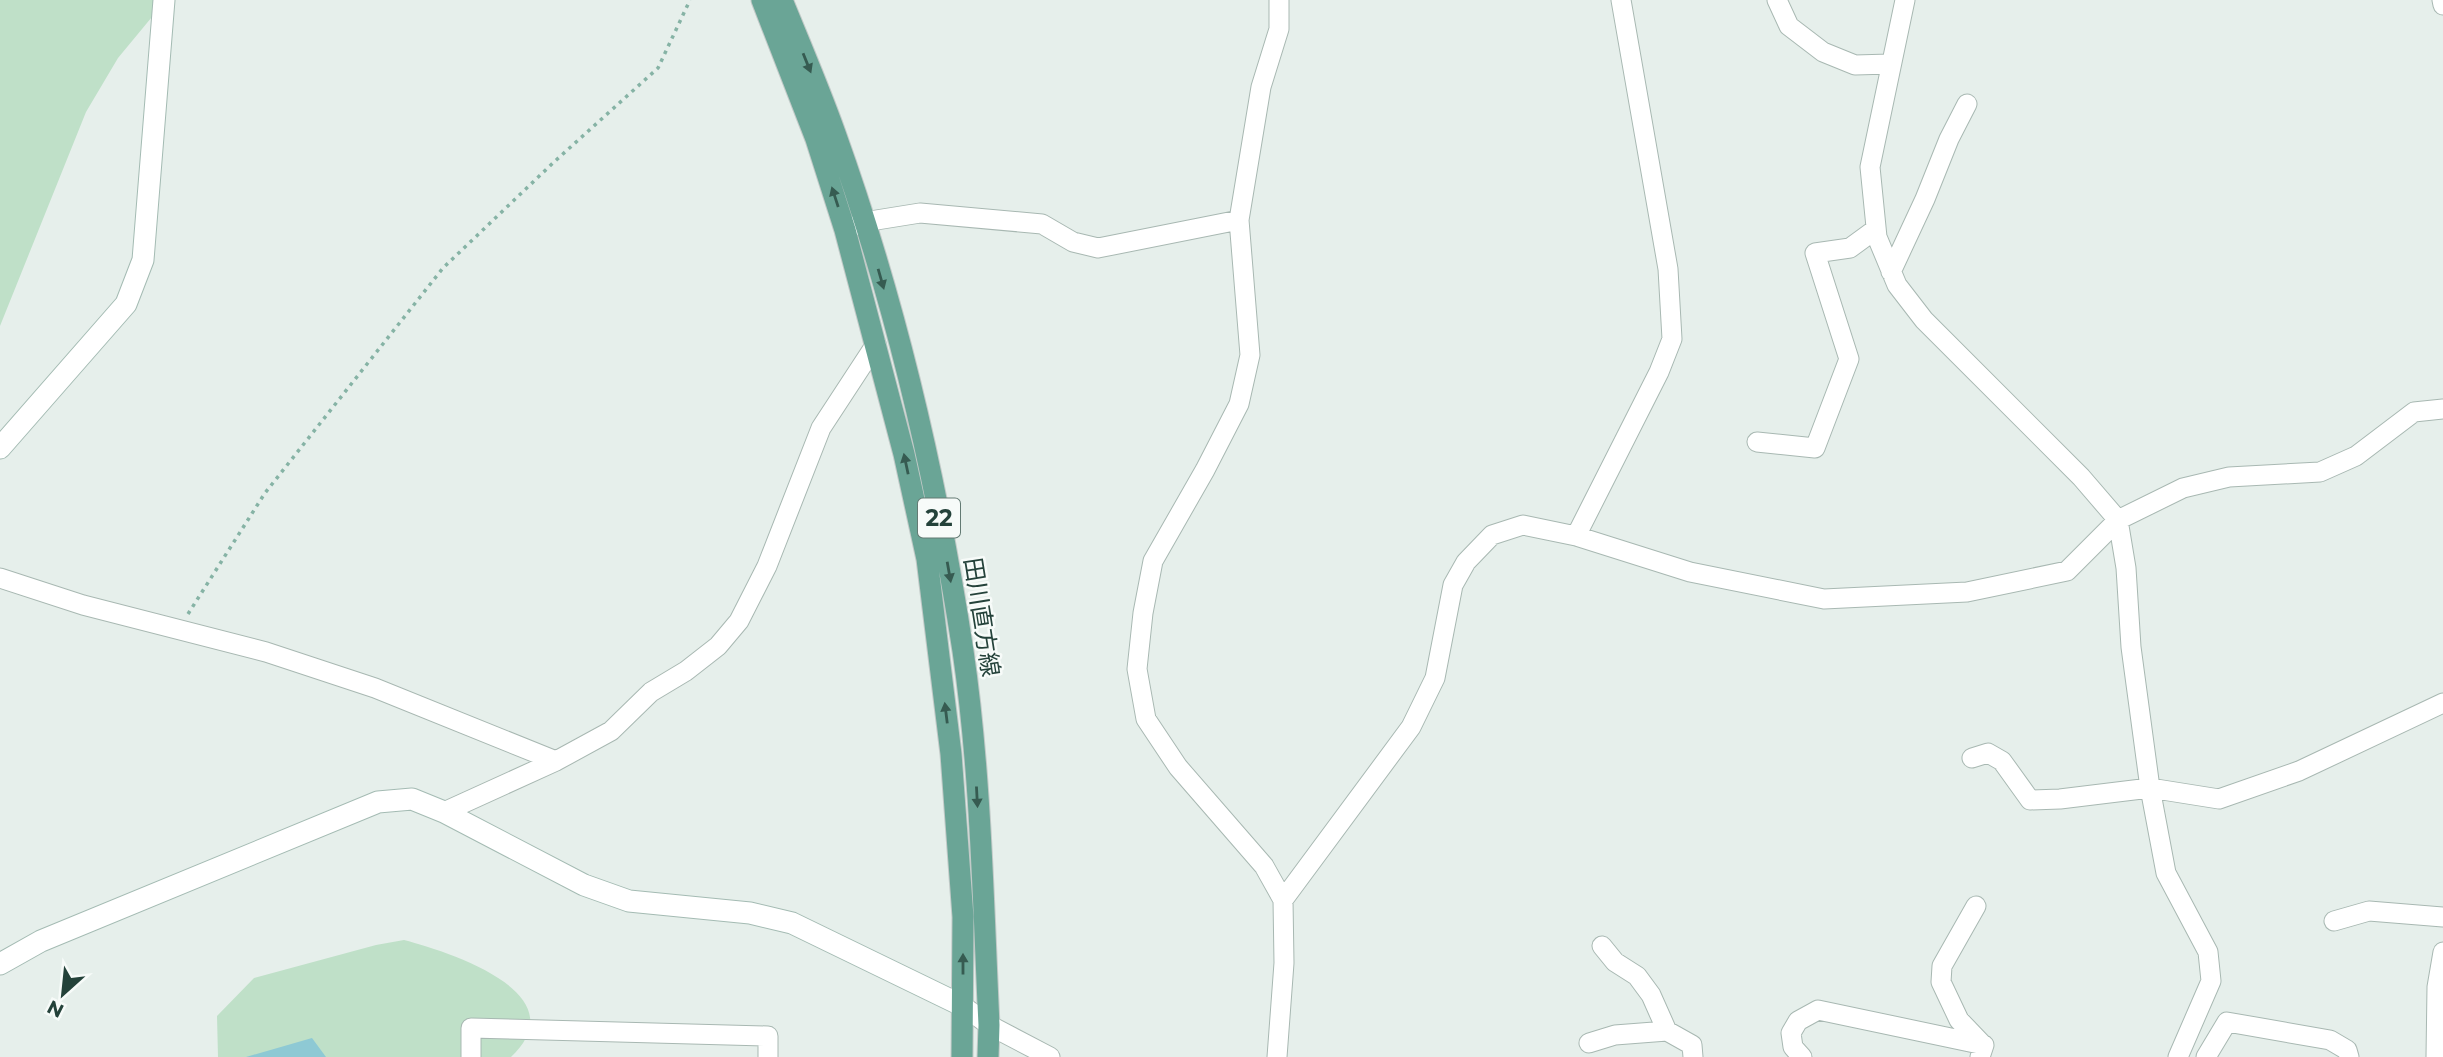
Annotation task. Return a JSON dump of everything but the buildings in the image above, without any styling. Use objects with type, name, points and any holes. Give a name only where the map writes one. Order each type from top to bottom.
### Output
[{"type":"main road","name":"田川直方線","points":[[762,0],[816,139],[855,226],[898,335],[924,444],[963,651],[975,760],[989,1025],[988,1057]]},
{"type":"main road","name":"田川直方線","points":[[782,0],[835,132],[876,344],[927,559],[951,754],[963,917],[962,1057]]},
{"type":"street","points":[[0,447],[126,304],[143,260],[164,0]]},
{"type":"street","points":[[1277,1057],[1284,963],[1283,900],[1264,866],[1178,767],[1146,719],[1137,669],[1143,613],[1153,561],[1239,404],[1250,355],[1239,220],[1261,87],[1279,29],[1279,0]]},
{"type":"street","points":[[1576,536],[1659,372],[1672,339],[1668,269],[1621,0]]},
{"type":"street","points":[[1777,0],[1789,26],[1823,52],[1844,63],[1890,64]]},
{"type":"street","points":[[1905,0],[1870,167],[1877,237],[1897,285],[1924,320],[2081,477],[2118,520],[2126,568],[2131,647],[2150,788],[2166,873],[2208,952],[2211,981],[2178,1057]]},
{"type":"street","points":[[1891,272],[1967,104]]},
{"type":"street","points":[[855,226],[920,213],[1042,224],[1073,242],[1098,248],[1239,220]]},
{"type":"street","points":[[1757,442],[1815,449],[1849,359],[1815,253],[1850,248],[1876,229]]},
{"type":"street","points":[[444,812],[556,761],[611,731],[651,692],[686,671],[718,646],[739,621],[767,566],[821,428],[876,344]]},
{"type":"street","points":[[1283,900],[1411,727],[1435,678],[1453,585],[1466,562],[1492,535],[1523,525],[1576,536],[1690,572],[1824,599],[1967,592],[2067,571],[2118,520],[2183,488],[2229,477],[2320,472],[2356,456],[2414,412],[2443,409]]},
{"type":"street","points":[[0,578],[83,605],[266,652],[375,688],[556,761]]},
{"type":"street","points":[[1972,758],[1988,753],[2002,761],[2030,800],[2060,800],[2150,788],[2219,799],[2299,771],[2443,703]]},
{"type":"street","points":[[0,964],[41,941],[378,802],[412,799],[444,812],[584,885],[629,901],[750,914],[792,923],[963,1006],[989,1025],[1050,1057]]},
{"type":"street","points":[[1976,906],[1942,966],[1941,982],[1959,1020],[1982,1051]]},
{"type":"street","points":[[2334,921],[2369,911],[2443,918]]},
{"type":"street","points":[[1602,946],[1615,962],[1637,976],[1651,995],[1667,1031]]},
{"type":"street","points":[[2436,1057],[2437,987],[2443,952]]},
{"type":"street","points":[[1802,1057],[1793,1046],[1791,1033],[1798,1021],[1818,1010],[1982,1051]]},
{"type":"street","points":[[2206,1057],[2228,1022],[2330,1040],[2347,1050],[2349,1057]]},
{"type":"street","points":[[471,1057],[471,1028],[768,1035],[768,1057]]},
{"type":"street","points":[[1589,1043],[1615,1035],[1667,1031],[1692,1045],[1693,1057]]},
{"type":"path","points":[[178,629],[265,493],[443,268],[658,68],[690,0]]},
{"type":"green space","points":[[0,0],[166,0],[118,58],[86,112],[0,326]]},
{"type":"green space","points":[[404,940],[476,965],[500,979],[519,995],[529,1013],[528,1034],[511,1057],[218,1057],[217,1016],[254,978]]},
{"type":"water","points":[[312,1038],[326,1057],[246,1057]]}]
